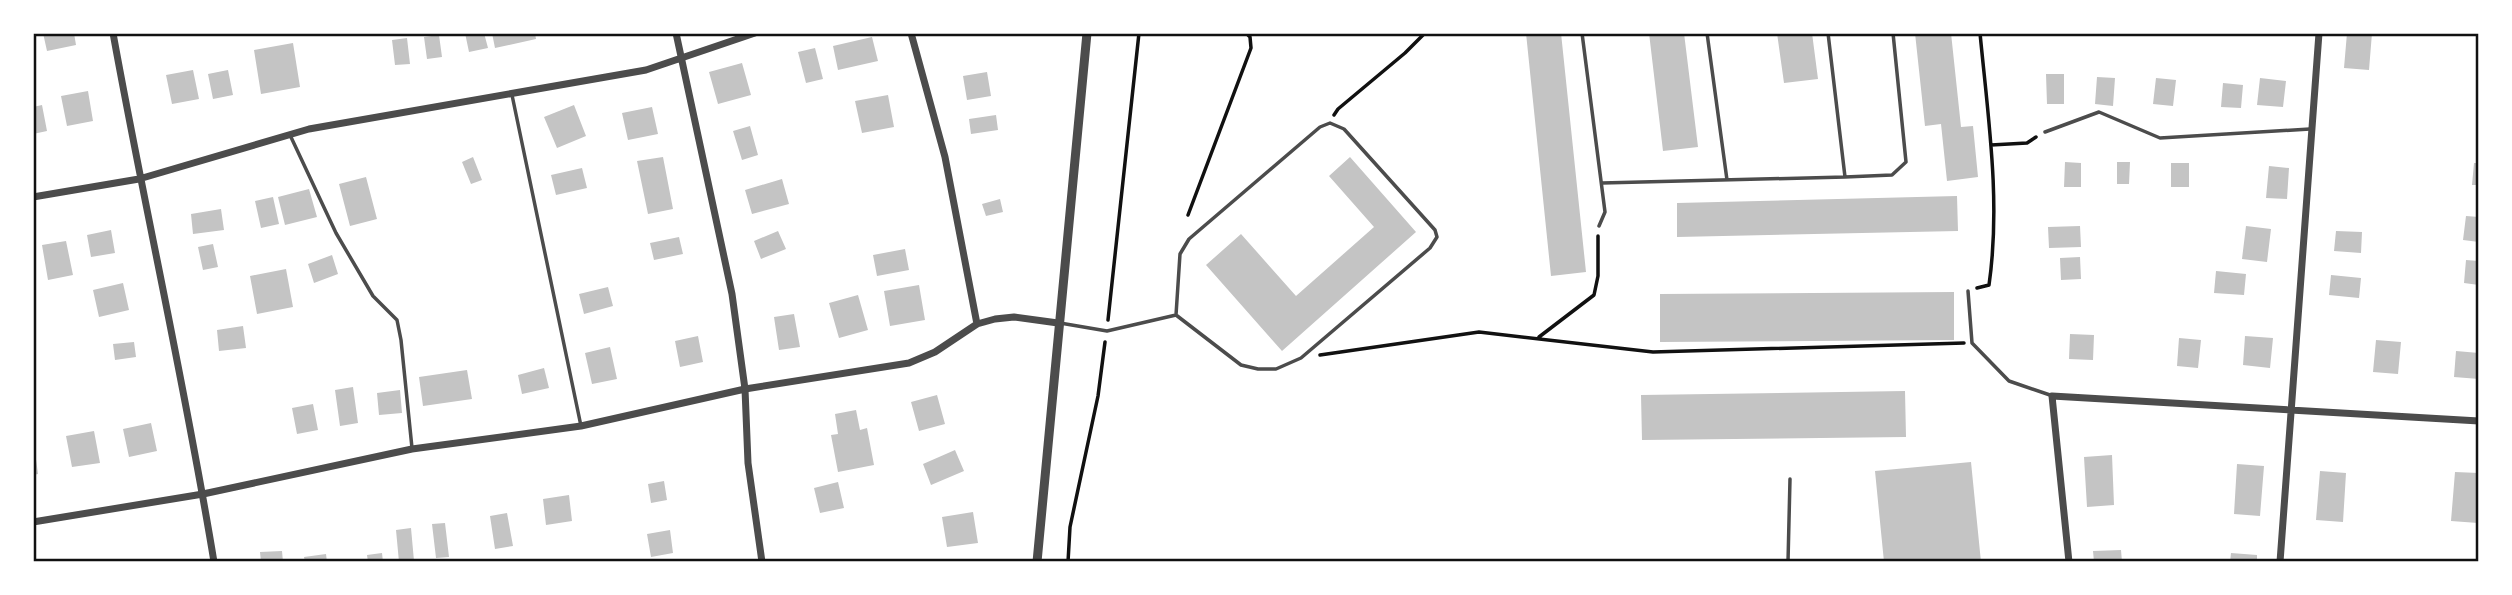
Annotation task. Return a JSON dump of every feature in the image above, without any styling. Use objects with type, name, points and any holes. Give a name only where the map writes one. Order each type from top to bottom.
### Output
[{"type":"street","points":[[113,33],[214,562]]},
{"type":"street","points":[[676,33],[732,294],[745,389],[748,463],[762,562]]},
{"type":"street","points":[[33,197],[139,179],[290,135],[646,69],[755,33]]},
{"type":"street","points":[[911,33],[945,157],[977,324]]},
{"type":"street","points":[[1037,562],[1087,33]]},
{"type":"street","points":[[2280,562],[2319,33]]},
{"type":"street","points":[[33,523],[203,494],[412,449],[581,426],[745,389],[909,363],[935,352],[977,324],[995,319],[1014,317],[1058,323]]},
{"type":"street","points":[[2070,562],[2052,396],[2479,421]]},
{"type":"lane","points":[[1582,33],[1605,212],[1599,226]]},
{"type":"lane","points":[[1707,33],[1727,180]]},
{"type":"lane","points":[[1828,33],[1845,177]]},
{"type":"lane","points":[[1602,183],[1892,175],[1906,162],[1893,33]]},
{"type":"lane","points":[[512,92],[581,426]]},
{"type":"lane","points":[[2045,132],[2099,112],[2160,138],[2312,129]]},
{"type":"lane","points":[[1058,323],[1107,331],[1176,316],[1241,365],[1276,369],[1301,358],[1430,248],[1437,237],[1435,230],[1344,128],[1330,123],[1320,127],[1189,239],[1180,254],[1176,316]]},
{"type":"lane","points":[[290,135],[336,233],[373,296],[397,320],[412,449]]},
{"type":"lane","points":[[1968,290],[1972,343],[2009,381],[2052,396]]},
{"type":"lane","points":[[1788,562],[1790,479]]},
{"type":"path","points":[[1068,562],[1070,527],[1098,396],[1107,331],[1139,33]]},
{"type":"path","points":[[1188,215],[1251,48],[1250,37],[1246,33]]},
{"type":"path","points":[[1330,123],[1338,109],[1425,33]]},
{"type":"path","points":[[1968,290],[1989,285],[1994,252],[1991,145],[1980,33]]},
{"type":"path","points":[[1991,145],[2027,143],[2045,132]]},
{"type":"path","points":[[1538,339],[1594,295],[1598,276],[1599,226]]},
{"type":"path","points":[[1301,358],[1479,332],[1653,352],[1972,343]]},
{"type":"building","points":[[43,33],[74,33],[76,45],[47,51]]},
{"type":"building","points":[[465,33],[484,33],[488,48],[469,52]]},
{"type":"building","points":[[492,33],[535,33],[536,39],[495,48]]},
{"type":"building","points":[[1526,33],[1561,33],[1586,272],[1551,276]]},
{"type":"building","points":[[1649,33],[1684,33],[1698,147],[1663,151]]},
{"type":"building","points":[[1777,33],[1812,33],[1818,79],[1784,83]]},
{"type":"building","points":[[1915,33],[1951,33],[1961,127],[1973,126],[1978,177],[1947,181],[1941,124],[1925,126]]},
{"type":"building","points":[[2347,33],[2372,33],[2369,70],[2344,68]]},
{"type":"building","points":[[439,35],[442,57],[427,59],[424,37]]},
{"type":"building","points":[[872,37],[878,61],[838,70],[833,46]]},
{"type":"building","points":[[407,38],[410,64],[395,65],[392,40]]},
{"type":"building","points":[[293,43],[300,87],[261,94],[254,50]]},
{"type":"building","points":[[815,48],[823,79],[806,83],[798,52]]},
{"type":"building","points":[[742,63],[751,95],[718,104],[709,72]]},
{"type":"building","points":[[193,70],[199,99],[172,104],[166,75]]},
{"type":"building","points":[[228,70],[233,95],[213,99],[208,74]]},
{"type":"building","points":[[987,72],[991,96],[967,100],[963,76]]},
{"type":"building","points":[[2046,74],[2064,74],[2064,104],[2047,104]]},
{"type":"building","points":[[2097,77],[2115,78],[2113,106],[2095,104]]},
{"type":"building","points":[[2156,78],[2176,80],[2173,106],[2153,104]]},
{"type":"building","points":[[2260,78],[2286,81],[2283,107],[2257,105]]},
{"type":"building","points":[[2223,83],[2243,85],[2241,108],[2221,107]]},
{"type":"building","points":[[88,91],[93,121],[67,126],[61,96]]},
{"type":"building","points":[[888,95],[894,127],[862,133],[855,101]]},
{"type":"building","points":[[42,105],[47,131],[33,134],[33,107]]},
{"type":"building","points":[[574,105],[586,136],[557,148],[544,117]]},
{"type":"building","points":[[652,107],[658,134],[628,140],[622,113]]},
{"type":"building","points":[[996,115],[998,130],[971,134],[969,119]]},
{"type":"building","points":[[750,126],[758,155],[742,160],[733,131]]},
{"type":"building","points":[[473,157],[482,180],[471,184],[462,162]]},
{"type":"building","points":[[663,157],[673,209],[648,214],[637,161]]},
{"type":"building","points":[[1350,157],[1416,232],[1282,351],[1206,265],[1241,234],[1296,296],[1374,227],[1329,176]]},
{"type":"building","points":[[2065,162],[2081,163],[2081,187],[2064,187]]},
{"type":"building","points":[[2117,162],[2130,162],[2129,184],[2117,184]]},
{"type":"building","points":[[2171,163],[2189,163],[2189,187],[2171,187]]},
{"type":"building","points":[[2474,163],[2479,163],[2479,185],[2472,185]]},
{"type":"building","points":[[2269,166],[2289,168],[2287,199],[2266,198]]},
{"type":"building","points":[[582,168],[587,188],[556,195],[551,175]]},
{"type":"building","points":[[366,177],[377,219],[350,226],[339,184]]},
{"type":"building","points":[[782,179],[789,204],[752,214],[745,190]]},
{"type":"building","points":[[309,189],[317,217],[285,225],[278,197]]},
{"type":"building","points":[[1957,196],[1958,231],[1677,237],[1677,203]]},
{"type":"building","points":[[273,197],[279,224],[261,228],[255,201]]},
{"type":"building","points":[[1000,199],[1003,212],[986,216],[982,204]]},
{"type":"building","points":[[221,209],[224,230],[193,234],[191,214]]},
{"type":"building","points":[[2466,216],[2479,217],[2479,242],[2463,240]]},
{"type":"building","points":[[2080,226],[2081,247],[2049,248],[2048,227]]},
{"type":"building","points":[[2246,226],[2271,229],[2267,262],[2242,259]]},
{"type":"building","points":[[111,230],[115,253],[91,257],[87,235]]},
{"type":"building","points":[[778,231],[786,249],[761,259],[754,241]]},
{"type":"building","points":[[2336,231],[2362,232],[2361,253],[2334,251]]},
{"type":"building","points":[[679,237],[683,254],[654,260],[650,243]]},
{"type":"building","points":[[66,241],[73,275],[48,280],[42,245]]},
{"type":"building","points":[[213,244],[218,267],[203,270],[198,247]]},
{"type":"building","points":[[905,249],[909,270],[877,276],[873,255]]},
{"type":"building","points":[[332,255],[338,274],[314,283],[308,264]]},
{"type":"building","points":[[2080,257],[2081,279],[2061,280],[2060,258]]},
{"type":"building","points":[[2466,260],[2479,261],[2479,285],[2464,283]]},
{"type":"building","points":[[286,269],[293,307],[257,314],[250,276]]},
{"type":"building","points":[[2216,271],[2246,274],[2244,295],[2214,293]]},
{"type":"building","points":[[2331,275],[2361,278],[2359,298],[2329,295]]},
{"type":"building","points":[[123,283],[129,310],[99,317],[93,290]]},
{"type":"building","points":[[919,285],[925,320],[890,326],[884,291]]},
{"type":"building","points":[[608,287],[613,306],[584,314],[579,294]]},
{"type":"building","points":[[1954,292],[1954,340],[1660,342],[1660,294]]},
{"type":"building","points":[[858,295],[868,330],[839,338],[829,303]]},
{"type":"building","points":[[794,314],[800,347],[779,350],[774,317]]},
{"type":"building","points":[[243,326],[246,348],[219,351],[217,330]]},
{"type":"building","points":[[2070,334],[2094,335],[2093,360],[2069,359]]},
{"type":"building","points":[[698,336],[703,362],[680,367],[675,341]]},
{"type":"building","points":[[2245,336],[2273,338],[2270,368],[2243,365]]},
{"type":"building","points":[[2179,338],[2201,340],[2198,368],[2177,366]]},
{"type":"building","points":[[2376,340],[2401,342],[2398,374],[2373,372]]},
{"type":"building","points":[[134,342],[136,357],[115,360],[113,344]]},
{"type":"building","points":[[610,347],[617,379],[592,384],[585,353]]},
{"type":"building","points":[[2456,351],[2479,353],[2479,379],[2454,377]]},
{"type":"building","points":[[544,368],[549,388],[522,394],[518,375]]},
{"type":"building","points":[[467,370],[472,399],[423,406],[419,377]]},
{"type":"building","points":[[353,387],[358,423],[340,426],[335,390]]},
{"type":"building","points":[[400,390],[402,413],[379,415],[377,393]]},
{"type":"building","points":[[1905,391],[1906,437],[1642,440],[1641,395]]},
{"type":"building","points":[[937,395],[945,424],[919,431],[911,402]]},
{"type":"building","points":[[313,404],[318,430],[297,434],[292,408]]},
{"type":"building","points":[[856,410],[860,430],[867,428],[874,465],[838,472],[831,435],[838,434],[835,414]]},
{"type":"building","points":[[151,423],[157,451],[129,457],[123,429]]},
{"type":"building","points":[[94,431],[100,463],[72,467],[66,436]]},
{"type":"building","points":[[955,450],[964,471],[931,485],[923,464]]},
{"type":"building","points":[[35,452],[38,474],[33,475],[33,453]]},
{"type":"building","points":[[2112,455],[2114,505],[2087,507],[2084,457]]},
{"type":"building","points":[[1971,462],[1981,562],[1884,562],[1875,471]]},
{"type":"building","points":[[2237,464],[2264,466],[2260,516],[2234,514]]},
{"type":"building","points":[[2320,471],[2346,473],[2343,522],[2316,520]]},
{"type":"building","points":[[2455,472],[2479,473],[2478,523],[2451,521]]},
{"type":"building","points":[[664,481],[667,500],[651,503],[648,484]]},
{"type":"building","points":[[838,482],[844,508],[820,513],[814,488]]},
{"type":"building","points":[[569,495],[572,521],[546,525],[543,499]]},
{"type":"building","points":[[973,512],[978,543],[947,547],[942,517]]},
{"type":"building","points":[[507,513],[513,546],[495,549],[490,516]]},
{"type":"building","points":[[445,523],[449,557],[436,558],[432,524]]},
{"type":"building","points":[[411,528],[414,561],[399,562],[396,530]]},
{"type":"building","points":[[670,530],[673,553],[651,557],[647,534]]},
{"type":"building","points":[[2121,550],[2122,562],[2094,562],[2093,551]]},
{"type":"building","points":[[282,551],[283,562],[261,562],[260,552]]},
{"type":"building","points":[[382,553],[383,562],[368,562],[367,555]]},
{"type":"building","points":[[2231,553],[2257,555],[2257,562],[2230,562]]},
{"type":"building","points":[[326,554],[327,562],[305,562],[304,557]]}]
